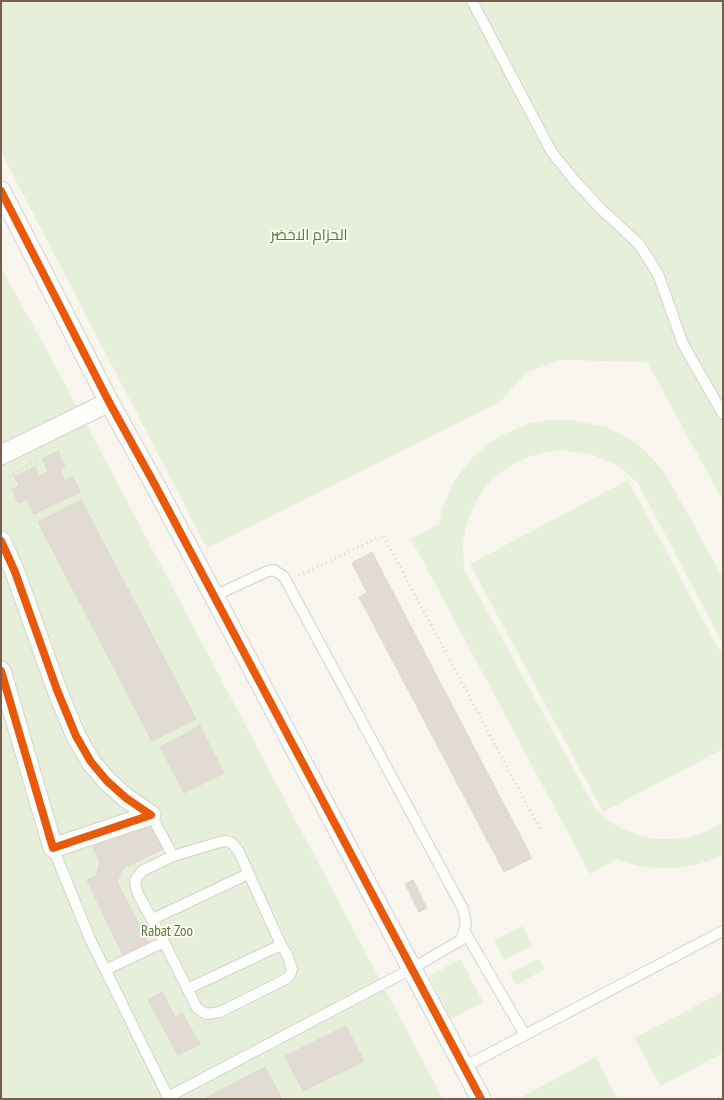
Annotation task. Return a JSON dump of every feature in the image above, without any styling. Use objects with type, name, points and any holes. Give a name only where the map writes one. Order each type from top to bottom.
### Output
[{"type":"street","points":[[1,191],[109,402],[413,968],[481,1099]]},
{"type":"street","points":[[1,454],[109,402]]},
{"type":"street","points":[[1,540],[15,572],[57,690],[76,736],[91,762],[107,781],[126,798],[150,815]]},
{"type":"street","points":[[1,671],[53,848],[150,815]]},
{"type":"lane","points":[[472,1],[551,151],[574,180],[602,210],[639,244],[658,274],[683,344],[723,414]]},
{"type":"lane","points":[[53,848],[78,913],[168,1098],[413,968],[461,940],[465,932],[466,917],[463,910],[287,582],[279,572],[274,570],[268,571],[214,596]]},
{"type":"lane","points":[[150,815],[173,856]]},
{"type":"lane","points":[[227,841],[239,852],[248,874],[290,962],[292,969],[290,975],[286,980],[233,1006],[210,1014],[201,1012],[194,1004],[153,919],[138,894],[136,879],[142,871],[173,856],[227,841]]},
{"type":"lane","points":[[153,919],[248,874]]},
{"type":"lane","points":[[464,1067],[723,931]]},
{"type":"lane","points":[[465,932],[525,1035]]},
{"type":"lane","points":[[105,970],[164,942]]},
{"type":"lane","points":[[187,989],[281,945]]},
{"type":"path","points":[[1,483],[39,458]]},
{"type":"path","points":[[287,582],[383,535],[540,830]]},
{"type":"path","points":[[714,1099],[723,1094]]},
{"type":"green space","name":"الحزام الاخضر","points":[[1,1],[723,1],[723,501],[647,362],[560,360],[526,373],[500,402],[207,548],[1,152]]},
{"type":"green space","name":"Rabat Zoo","points":[[1,267],[63,380],[443,1099],[1,1099]]},
{"type":"green space","points":[[573,420],[609,428],[630,439],[645,451],[665,473],[723,578],[723,644],[638,483],[617,465],[590,454],[562,450],[546,452],[509,466],[494,478],[483,490],[474,505],[466,525],[463,543],[464,569],[595,808],[606,819],[623,829],[656,839],[690,837],[723,823],[723,855],[714,859],[677,868],[658,868],[638,866],[616,859],[590,874],[411,539],[439,524],[442,510],[453,483],[471,459],[489,443],[508,432],[531,423]]},
{"type":"green space","points":[[628,480],[723,657],[723,749],[603,812],[470,564]]},
{"type":"green space","points":[[523,926],[532,946],[504,960],[494,940]]},
{"type":"green space","points":[[461,959],[483,1002],[451,1020],[429,976]]},
{"type":"green space","points":[[539,959],[545,969],[516,985],[511,973]]},
{"type":"green space","points":[[723,992],[723,1053],[661,1086],[634,1038]]},
{"type":"green space","points":[[596,1057],[617,1099],[518,1099]]},
{"type":"building","points":[[58,451],[65,467],[60,470],[65,481],[73,477],[80,492],[34,514],[27,499],[18,503],[12,489],[19,486],[15,477],[35,467],[39,476],[48,471],[42,459]]},
{"type":"building","points":[[81,500],[196,719],[152,741],[38,522]]},
{"type":"building","points":[[372,552],[532,858],[504,872],[359,597],[367,593],[352,563]]},
{"type":"building","points":[[200,726],[224,773],[184,793],[160,747]]},
{"type":"building","points":[[149,821],[163,849],[122,869],[117,882],[148,942],[123,955],[87,880],[96,876],[100,861],[93,847]]},
{"type":"building","points":[[413,880],[427,908],[419,912],[405,884]]},
{"type":"building","points":[[162,992],[175,1017],[182,1013],[200,1044],[178,1055],[148,1000]]},
{"type":"building","points":[[346,1026],[364,1061],[303,1091],[285,1056]]},
{"type":"building","points":[[265,1067],[282,1099],[204,1099]]},
{"type":"cycle path","points":[[1,191],[109,402],[155,485],[481,1099]]},
{"type":"cycle path","points":[[1,541],[15,572],[57,690],[76,736],[91,762],[107,781],[126,798],[151,815],[53,848],[1,671]]}]
